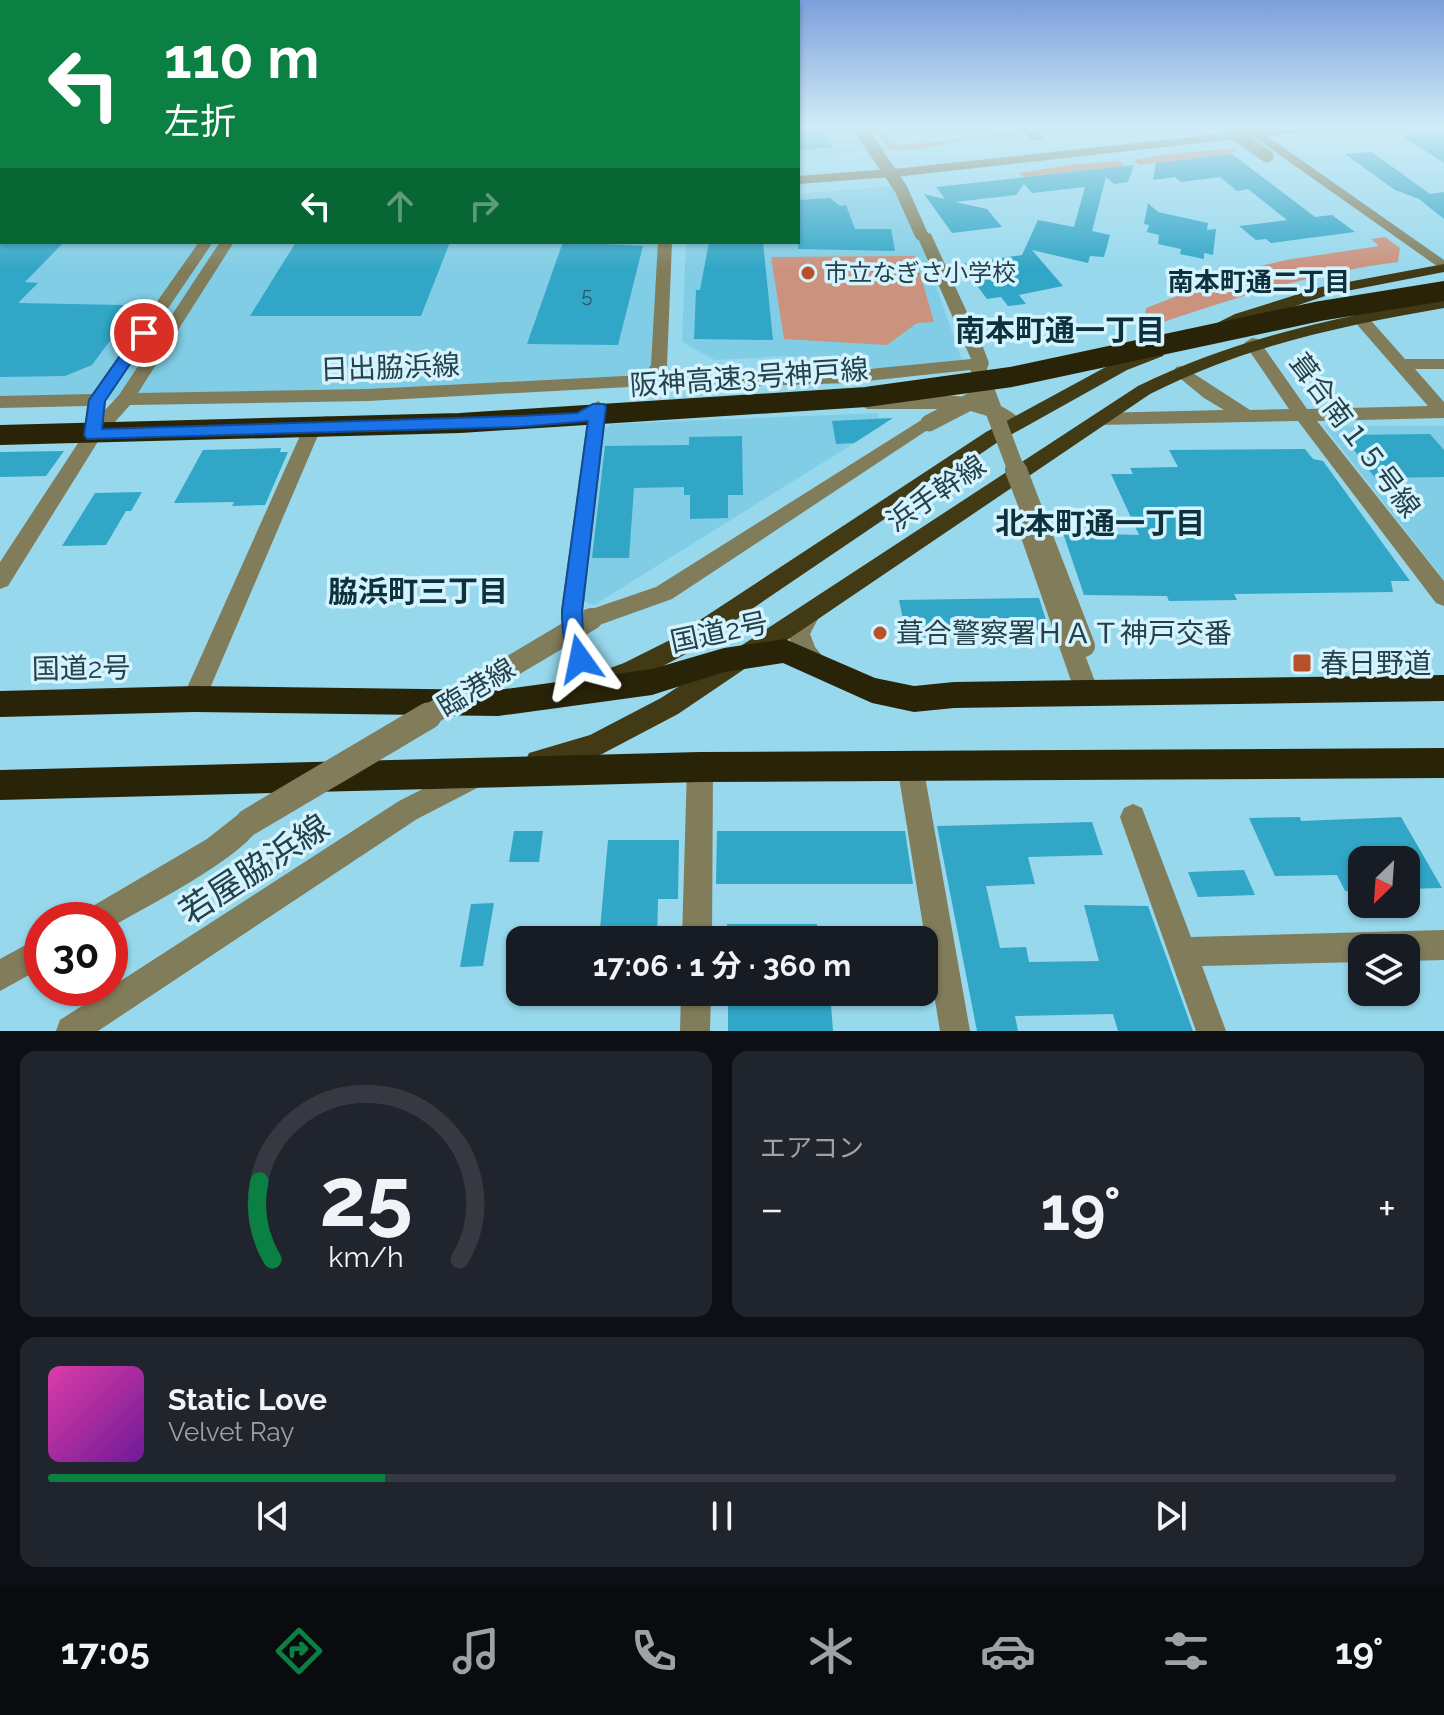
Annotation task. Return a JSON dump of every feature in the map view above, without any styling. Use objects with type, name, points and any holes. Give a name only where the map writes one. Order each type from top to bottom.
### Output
[{"type":"highway","name":"阪神高速3号神戸線","points":[[0,420],[271,415],[502,406],[888,379],[1015,361],[1295,302],[1444,279]]},
{"type":"highway","name":"阪神高速3号神戸線","points":[[0,436],[519,420],[716,409],[894,393],[1038,372],[1310,311],[1444,291]]},
{"type":"highway","name":"国道2号","points":[[0,704],[194,699],[498,703],[652,682],[750,654],[785,651],[872,690],[914,699],[954,695],[1444,688]]},
{"type":"highway","points":[[0,785],[700,767],[1444,763]]},
{"type":"main road","name":"浜手幹線","points":[[498,703],[600,682],[632,671],[676,648],[983,443],[1121,366],[1277,303],[1331,288],[1444,267]]},
{"type":"main road","name":"浜手幹線","points":[[479,774],[555,759],[638,726],[808,617],[1098,419],[1182,371],[1252,343],[1316,326],[1444,303]]},
{"type":"street","points":[[800,180],[876,174]]},
{"type":"street","points":[[891,174],[921,234],[944,298]]},
{"type":"street","points":[[1292,174],[1368,228]]},
{"type":"street","points":[[1319,174],[1444,267]]},
{"type":"street","points":[[1326,174],[1444,253]]},
{"type":"street","points":[[698,384],[849,377],[981,363],[962,314],[938,271],[924,234],[921,234]]},
{"type":"street","points":[[93,435],[97,400],[205,244]]},
{"type":"street","points":[[0,580],[93,435],[125,399],[226,244]]},
{"type":"street","name":"日出脇浜線","points":[[125,399],[527,388],[647,380],[655,376],[659,365],[665,244]]},
{"type":"street","points":[[1360,318],[1444,412]]},
{"type":"street","name":"葺合南１５号線","points":[[1252,343],[1301,413],[1444,597]]},
{"type":"street","points":[[976,364],[1084,646]]},
{"type":"street","points":[[1401,364],[1444,364]]},
{"type":"street","points":[[1182,371],[1228,407],[1253,415]]},
{"type":"street","name":"臨港線","points":[[127,902],[217,849],[249,822],[591,619],[664,593],[929,423],[987,393]]},
{"type":"street","points":[[0,402],[97,400]]},
{"type":"street","points":[[0,436],[312,429],[581,418],[598,407],[944,403],[988,407],[1015,424]]},
{"type":"street","points":[[598,407],[572,611],[573,636],[580,659],[600,682]]},
{"type":"street","points":[[1098,419],[1444,412]]},
{"type":"street","points":[[194,699],[312,429]]},
{"type":"street","points":[[1009,479],[1088,695]]},
{"type":"street","points":[[808,617],[799,634],[805,653],[822,670]]},
{"type":"street","points":[[910,765],[955,1031]]},
{"type":"street","points":[[697,926],[700,767]]},
{"type":"street","name":"若屋脇浜線","points":[[71,1031],[408,810],[479,774]]},
{"type":"street","points":[[1133,817],[1211,1031]]},
{"type":"street","points":[[1183,952],[1444,945]]},
{"type":"street","points":[[0,976],[24,962]]},
{"type":"street","points":[[695,1031],[696,1006]]},
{"type":"shaded area","points":[[1020,174],[1051,174],[1024,177]]},
{"type":"shaded area","name":"市立なぎさ小学校","points":[[893,186],[917,232],[962,360],[879,369],[790,356],[715,360],[682,342],[686,244],[800,244],[800,194]]},
{"type":"shaded area","points":[[1385,237],[1400,248],[1398,262],[1333,273],[1269,289],[1143,329],[1146,308],[1248,269],[1379,246],[1371,239]]},
{"type":"shaded area","points":[[0,244],[665,244],[655,376],[368,395],[0,402]]},
{"type":"shaded area","points":[[915,256],[934,322],[917,323],[887,345],[784,339],[771,257]]},
{"type":"shaded area","points":[[877,413],[882,426],[594,605],[581,601],[603,431],[612,424]]},
{"type":"shaded area","points":[[1324,426],[1444,426],[1444,580]]},
{"type":"building","points":[[1052,174],[1131,174],[1128,182],[1114,184],[1106,177],[1092,231],[1110,235],[1104,257],[1090,256],[1088,263],[1032,250],[1063,286],[1019,295],[1026,304],[1008,306],[1001,297],[987,299],[961,264],[1022,255],[1038,220],[1074,227],[1085,187],[1032,193],[1024,184],[1016,195],[955,202],[987,209],[1002,227],[952,233],[924,194],[945,199],[936,187]]},
{"type":"building","points":[[1154,174],[1258,174],[1315,217],[1332,215],[1355,232],[1271,243],[1266,239],[1256,240],[1239,226],[1287,220],[1248,189],[1237,191],[1220,177],[1181,182],[1175,177],[1153,180]]},
{"type":"building","points":[[1373,174],[1403,174],[1430,194],[1444,192],[1444,219],[1419,199],[1395,190]]},
{"type":"building","points":[[830,198],[840,206],[846,205],[855,229],[891,229],[895,251],[798,249],[800,200]]},
{"type":"building","points":[[1148,203],[1158,212],[1208,223],[1207,230],[1216,229],[1213,255],[1204,253],[1204,259],[1180,254],[1181,249],[1158,244],[1159,235],[1147,232],[1149,225],[1144,224]]},
{"type":"building","points":[[0,244],[62,244],[25,282],[38,283],[18,303],[123,305],[132,311],[92,365],[65,376],[0,377]]},
{"type":"building","points":[[295,244],[449,244],[421,316],[250,316]]},
{"type":"building","points":[[562,244],[643,246],[618,345],[527,344]]},
{"type":"building","points":[[709,244],[763,244],[773,340],[694,339],[696,290],[700,290]]},
{"type":"building","points":[[893,418],[854,443],[836,444],[832,421]]},
{"type":"building","points":[[1430,434],[1444,450],[1444,477],[1375,478],[1343,435]]},
{"type":"building","points":[[742,436],[743,495],[728,495],[728,518],[690,519],[690,495],[684,495],[684,487],[634,488],[629,558],[592,558],[605,446],[689,445],[689,437]]},
{"type":"building","points":[[281,448],[280,452],[288,452],[265,505],[174,503],[203,450]]},
{"type":"building","points":[[1305,449],[1313,459],[1323,461],[1410,581],[1391,581],[1393,592],[1234,594],[1237,600],[1169,601],[1167,596],[1084,595],[1063,533],[1139,535],[1111,474],[1133,474],[1130,468],[1178,467],[1169,450]]},
{"type":"building","points":[[64,451],[46,476],[0,477],[0,452]]},
{"type":"building","points":[[142,492],[131,511],[126,511],[106,545],[62,546],[95,493]]},
{"type":"building","points":[[1039,598],[1051,636],[907,638],[899,600]]},
{"type":"building","points":[[1300,817],[1301,821],[1401,817],[1418,846],[1348,846],[1348,891],[1345,891],[1337,875],[1275,876],[1249,818]]},
{"type":"building","points":[[1092,822],[1103,855],[1028,857],[1035,884],[986,886],[1000,948],[1026,947],[1029,962],[1099,961],[1084,905],[1148,906],[1193,1031],[1118,1031],[1113,1014],[1015,1016],[1018,1031],[977,1031],[937,826]]},
{"type":"building","points":[[514,831],[543,831],[539,862],[509,862]]},
{"type":"building","points":[[717,831],[905,831],[913,884],[716,884]]},
{"type":"building","points":[[608,840],[679,840],[678,899],[658,899],[657,926],[600,926]]},
{"type":"building","points":[[1420,850],[1442,888],[1420,889]]},
{"type":"building","points":[[1244,870],[1255,895],[1198,897],[1188,872]]},
{"type":"building","points":[[494,903],[483,966],[460,967],[471,904]]},
{"type":"building","points":[[817,924],[817,926],[727,926]]},
{"type":"building","points":[[728,1006],[831,1006],[833,1031],[728,1031]]},
{"type":"place","name":"市立なぎさ小学校","points":[[808,273]]},
{"type":"place","name":"葺合警察署ＨＡＴ神戸交番","points":[[880,633]]},
{"type":"place","name":"春日野道","points":[[1302,663]]},
{"type":"district","name":"南本町通二丁目","points":[[1259,282]]},
{"type":"district","name":"南本町通一丁目","points":[[1060,331]]},
{"type":"district","name":"北本町通一丁目","points":[[1100,524]]},
{"type":"district","name":"脇浜町三丁目","points":[[418,592]]},
{"type":"route","points":[[144,333],[97,400],[93,435],[519,422],[581,418],[598,407],[572,611],[573,636],[580,659]]}]
